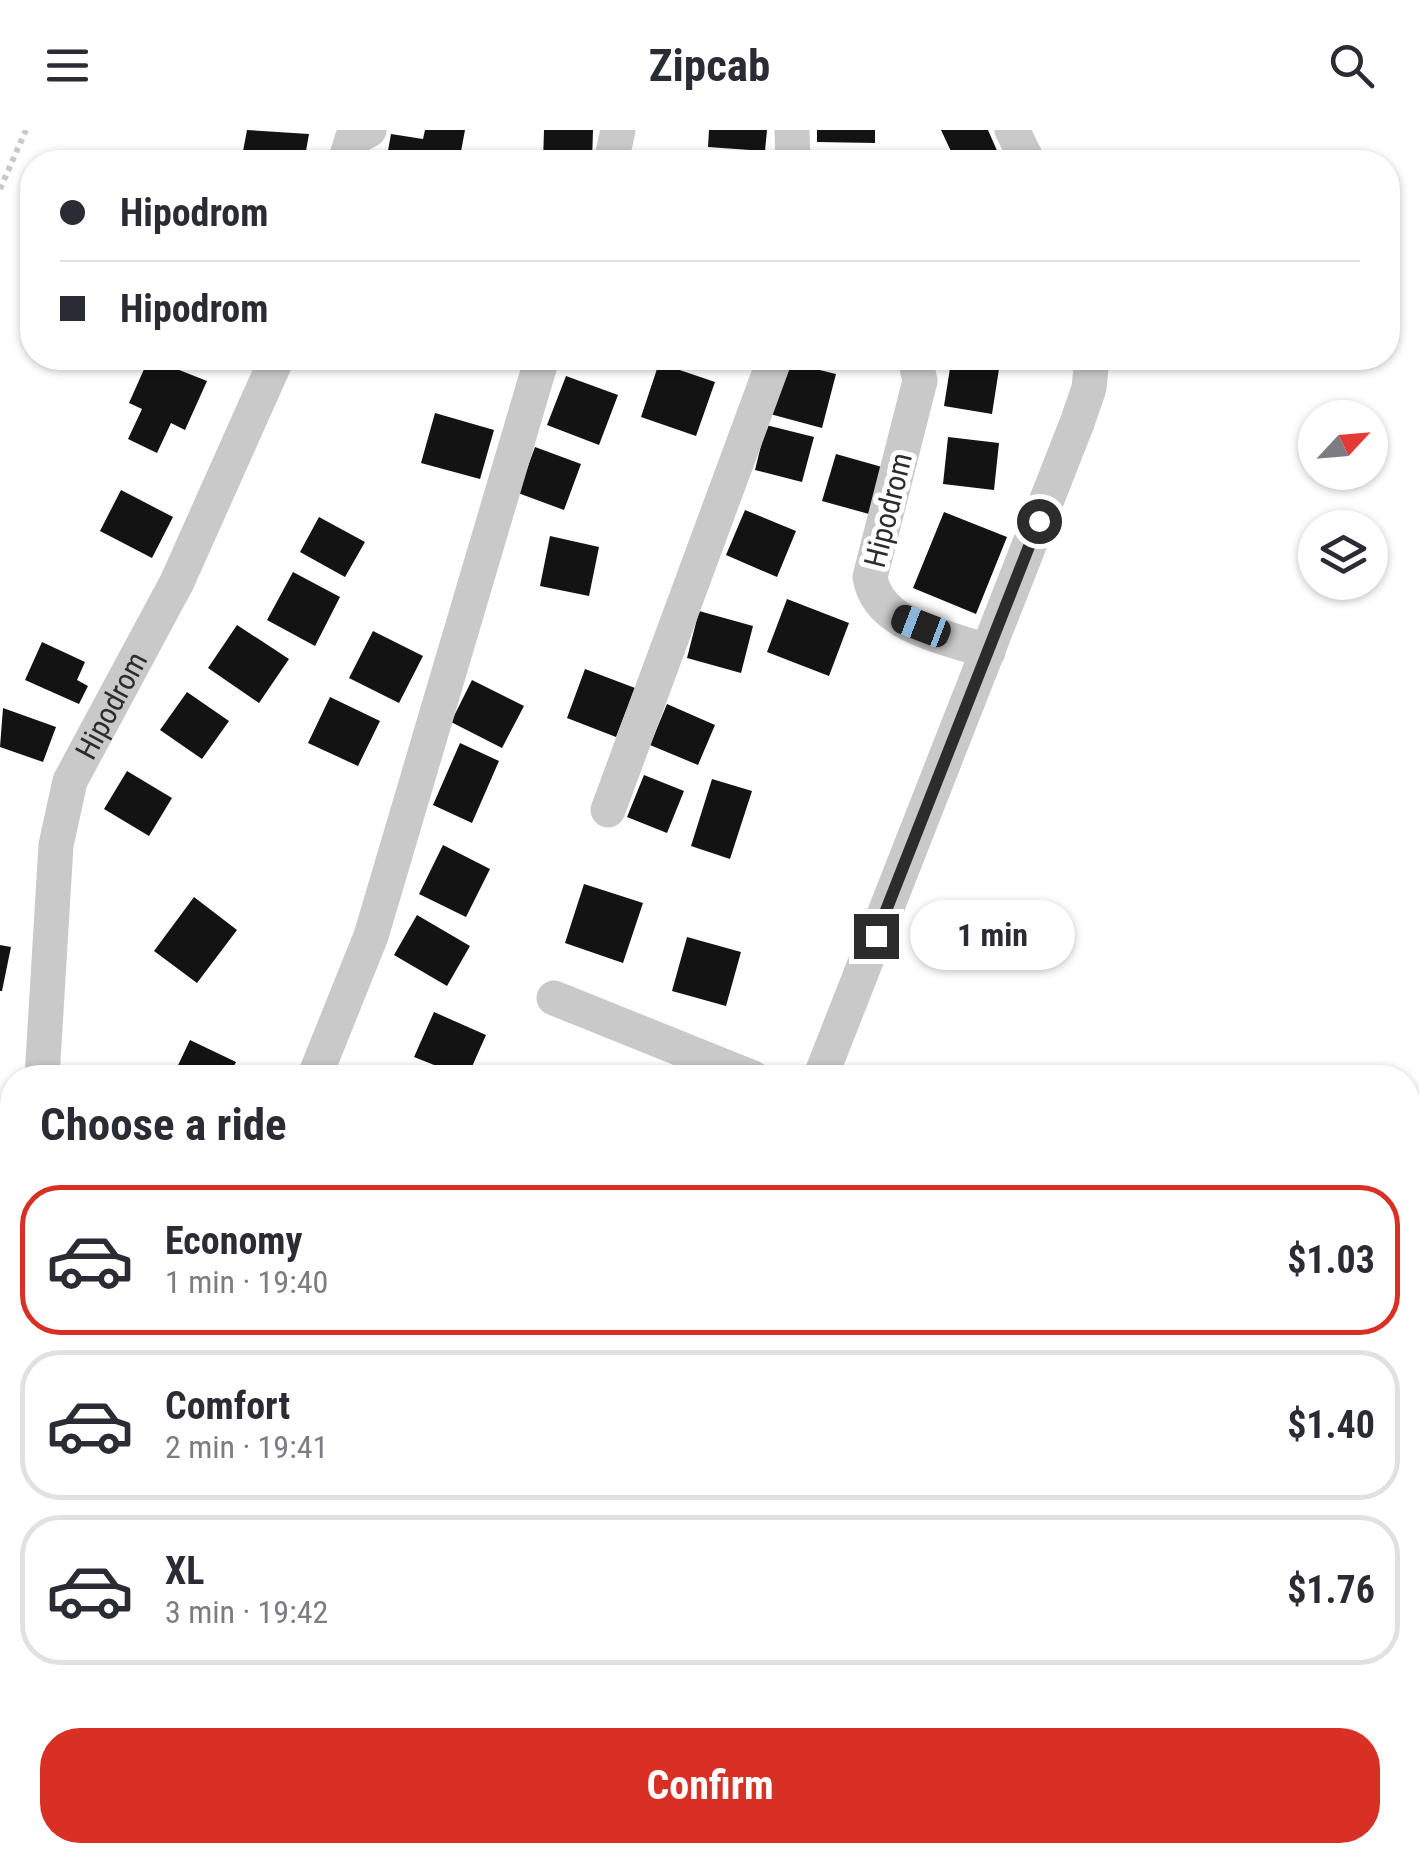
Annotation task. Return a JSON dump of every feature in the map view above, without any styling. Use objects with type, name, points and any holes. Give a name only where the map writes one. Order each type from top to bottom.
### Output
[{"type":"street","name":"Hipodrom","points":[[43,1065],[56,845],[70,781],[178,582],[272,370]]},
{"type":"street","points":[[319,1065],[371,936],[538,370]]},
{"type":"street","points":[[608,810],[770,370]]},
{"type":"street","name":"Hipodrom","points":[[918,370],[920,382],[870,577],[872,590],[888,614],[988,652]]},
{"type":"street","points":[[825,1065],[1077,424],[1090,370]]},
{"type":"street","points":[[554,998],[721,1065]]},
{"type":"path","points":[[0,189],[26,130]]},
{"type":"building","points":[[247,130],[309,134],[306,150],[243,150]]},
{"type":"building","points":[[425,130],[465,130],[461,150],[388,150],[391,134],[423,139]]},
{"type":"building","points":[[544,130],[593,130],[592,150],[543,150]]},
{"type":"building","points":[[709,130],[767,130],[765,150],[708,147]]},
{"type":"building","points":[[817,130],[875,130],[875,143],[817,142]]},
{"type":"building","points":[[941,130],[988,130],[997,150],[950,150]]},
{"type":"building","points":[[144,370],[179,370],[207,381],[185,430],[171,423],[157,453],[128,439],[142,409],[129,403]]},
{"type":"building","points":[[657,370],[680,370],[715,382],[696,436],[641,417]]},
{"type":"building","points":[[781,370],[836,374],[822,428],[770,414]]},
{"type":"building","points":[[950,370],[999,370],[992,414],[944,406]]},
{"type":"building","points":[[566,376],[618,395],[599,445],[547,425]]},
{"type":"building","points":[[435,413],[494,430],[480,479],[421,463]]},
{"type":"building","points":[[766,425],[814,437],[802,482],[755,470]]},
{"type":"building","points":[[948,437],[999,443],[994,490],[943,484]]},
{"type":"building","points":[[535,447],[581,464],[564,510],[518,493]]},
{"type":"building","points":[[836,454],[882,467],[869,514],[822,501]]},
{"type":"building","points":[[121,490],[173,517],[152,558],[100,531]]},
{"type":"building","points":[[745,510],[796,531],[777,577],[726,555]]},
{"type":"building","points":[[944,512],[1007,537],[976,614],[913,588]]},
{"type":"building","points":[[319,517],[365,542],[345,577],[300,552]]},
{"type":"building","points":[[550,536],[599,547],[589,596],[540,586]]},
{"type":"building","points":[[293,572],[340,597],[315,646],[267,620]]},
{"type":"building","points":[[787,599],[849,623],[829,676],[767,652]]},
{"type":"building","points":[[699,611],[753,626],[741,673],[687,658]]},
{"type":"building","points":[[237,625],[289,659],[259,703],[208,668]]},
{"type":"building","points":[[373,631],[423,656],[399,703],[349,678]]},
{"type":"building","points":[[42,642],[85,662],[77,680],[88,686],[79,704],[25,680]]},
{"type":"building","points":[[585,669],[635,688],[616,737],[567,718]]},
{"type":"building","points":[[472,680],[524,706],[502,748],[451,722]]},
{"type":"building","points":[[187,692],[229,721],[202,759],[160,730]]},
{"type":"building","points":[[330,697],[380,721],[358,766],[308,743]]},
{"type":"building","points":[[667,704],[715,725],[698,765],[650,745]]},
{"type":"building","points":[[3,708],[56,727],[43,762],[0,747]]},
{"type":"building","points":[[460,743],[499,761],[472,823],[433,805]]},
{"type":"building","points":[[127,771],[172,798],[149,836],[104,809]]},
{"type":"building","points":[[644,775],[684,791],[667,833],[627,817]]},
{"type":"building","points":[[712,779],[752,791],[730,859],[691,846]]},
{"type":"building","points":[[443,845],[490,869],[466,917],[419,894]]},
{"type":"building","points":[[584,884],[643,903],[623,963],[565,943]]},
{"type":"building","points":[[194,897],[237,930],[197,983],[154,951]]},
{"type":"building","points":[[417,915],[470,946],[447,986],[394,955]]},
{"type":"building","points":[[687,937],[741,952],[726,1006],[672,991]]},
{"type":"building","points":[[0,945],[11,947],[2,991],[0,991]]},
{"type":"building","points":[[434,1012],[486,1035],[473,1065],[434,1065],[414,1057]]},
{"type":"building","points":[[190,1040],[236,1062],[234,1065],[178,1065]]},
{"type":"route","points":[[876,936],[1039,521]]}]
